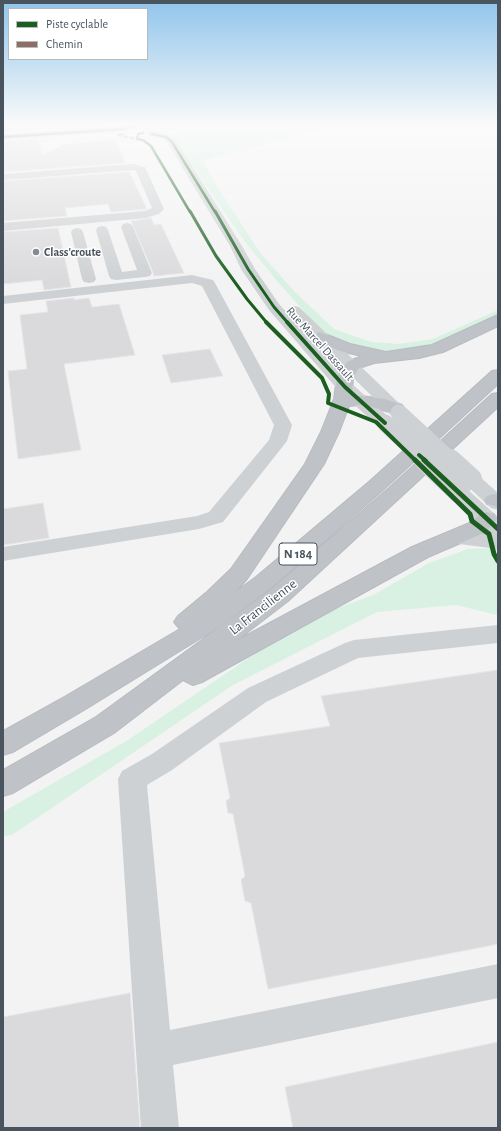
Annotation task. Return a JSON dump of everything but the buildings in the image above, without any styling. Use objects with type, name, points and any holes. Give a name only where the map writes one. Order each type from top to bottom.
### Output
[{"type":"highway","points":[[75,703],[204,608],[230,584],[258,547],[314,464],[348,397],[346,377],[351,366],[365,360],[391,355],[419,353],[437,349],[498,320]]},
{"type":"highway","points":[[320,337],[346,348],[391,355]]},
{"type":"highway","name":"La Francilienne","points":[[3,744],[75,703],[214,619],[264,582],[377,485],[498,375]]},
{"type":"highway","name":"La Francilienne","points":[[3,784],[105,725],[280,595],[396,492],[498,398]]},
{"type":"highway","points":[[105,725],[271,630],[346,590],[420,552],[459,537],[479,527],[495,510]]},
{"type":"street","points":[[3,227],[146,214],[155,211],[158,209],[144,177]]},
{"type":"street","name":"Rue Marcel Dassault","points":[[196,177],[265,296],[348,397],[393,415]]},
{"type":"street","points":[[3,288],[145,273],[127,227]]},
{"type":"street","points":[[102,230],[116,276]]},
{"type":"street","points":[[77,232],[89,279]]},
{"type":"street","name":"Rue Marcel Dassault","points":[[236,246],[320,337],[351,366],[393,415],[465,486],[495,510]]},
{"type":"street","points":[[3,300],[192,279],[208,283],[283,426],[278,440],[216,517],[199,522],[3,554]]},
{"type":"street","points":[[459,537],[498,542]]},
{"type":"street","points":[[160,1128],[132,779],[162,762],[257,695],[354,649],[498,634]]},
{"type":"street","points":[[154,1051],[498,981]]},
{"type":"green space","points":[[200,177],[212,177],[261,254],[295,292],[334,329],[371,342],[399,344],[433,339],[498,310],[498,316],[422,350],[399,352],[358,348],[330,337],[319,328],[245,242]]},
{"type":"green space","points":[[468,549],[498,549],[498,615],[456,605],[377,612],[233,685],[12,835],[3,836],[3,812],[128,740],[303,621],[373,595],[429,563]]},
{"type":"cycle path","points":[[169,177],[216,256],[247,299],[265,320],[322,378],[329,394],[328,403],[376,422],[470,514],[472,521],[489,534],[494,554],[498,561]]},
{"type":"cycle path","points":[[193,177],[236,246],[248,269],[274,307],[345,387],[385,423]]},
{"type":"cycle path","points":[[419,455],[498,529]]},
{"type":"place","name":"Class'croute","points":[[36,252]]}]
